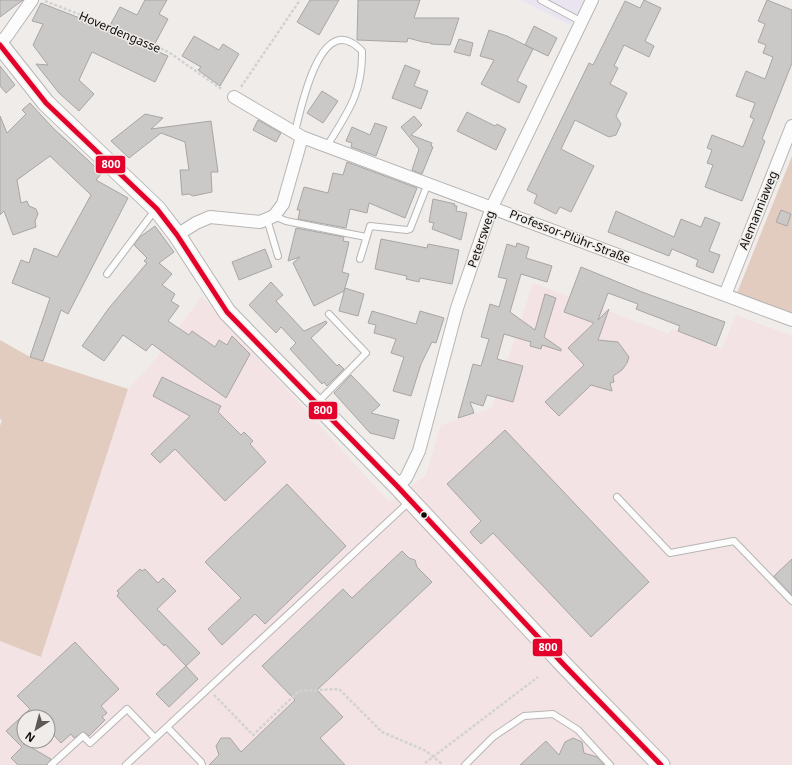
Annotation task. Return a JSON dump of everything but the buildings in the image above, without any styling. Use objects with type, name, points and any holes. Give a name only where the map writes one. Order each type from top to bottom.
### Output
[{"type":"street","points":[[32,0],[6,37],[0,43],[46,103],[157,209],[178,235],[227,312],[397,486],[565,666],[661,765]]},
{"type":"street","name":"Petersweg","points":[[397,486],[406,478],[419,451],[457,308],[492,207],[592,0]]},
{"type":"street","name":"Professor-Plühr-Straße","points":[[234,97],[298,134],[327,146],[792,320]]},
{"type":"street","name":"Alemanniaweg","points":[[725,295],[792,126]]},
{"type":"street","points":[[178,235],[196,223],[210,217],[260,222],[270,217],[283,204],[298,134]]},
{"type":"lane","points":[[541,0],[582,22]]},
{"type":"lane","points":[[298,134],[309,80],[315,65],[326,47],[339,40],[352,42],[362,51],[362,71],[359,87],[349,110],[327,146]]},
{"type":"lane","points":[[360,259],[370,226],[407,230],[410,229],[428,183]]},
{"type":"lane","points":[[107,274],[147,218],[157,209]]},
{"type":"lane","points":[[278,256],[270,217],[366,237]]},
{"type":"lane","points":[[317,403],[366,353],[329,314]]},
{"type":"lane","points":[[617,497],[670,553],[734,541],[792,601]]},
{"type":"lane","points":[[126,765],[410,501]]},
{"type":"lane","points":[[51,765],[84,736],[90,742],[127,709],[155,738]]},
{"type":"lane","points":[[465,765],[493,737],[524,716],[553,714],[578,730],[610,765]]},
{"type":"lane","points":[[167,727],[201,762],[202,765]]},
{"type":"path","name":"Hoverdengasse","points":[[43,0],[138,37],[170,53],[234,97]]},
{"type":"path","points":[[234,97],[300,0]]},
{"type":"path","points":[[425,763],[538,677]]},
{"type":"path","points":[[208,689],[253,735],[299,691],[339,689],[382,732],[426,751],[442,764]]},
{"type":"shaded area","points":[[521,0],[584,0],[571,25]]},
{"type":"shaded area","points":[[792,156],[792,314],[737,293]]},
{"type":"shaded area","points":[[533,283],[669,334],[672,329],[722,349],[736,315],[792,336],[792,765],[0,765],[0,641],[41,656],[128,389],[150,366],[202,296],[389,502],[426,475],[441,425],[492,408]]},
{"type":"shaded area","points":[[0,340],[30,357],[128,389],[41,657],[0,641],[0,426],[2,420],[0,419]]},
{"type":"transit line","name":"800","points":[[0,45],[46,103],[157,209],[177,235],[227,312],[397,486],[565,666],[661,765]]}]
